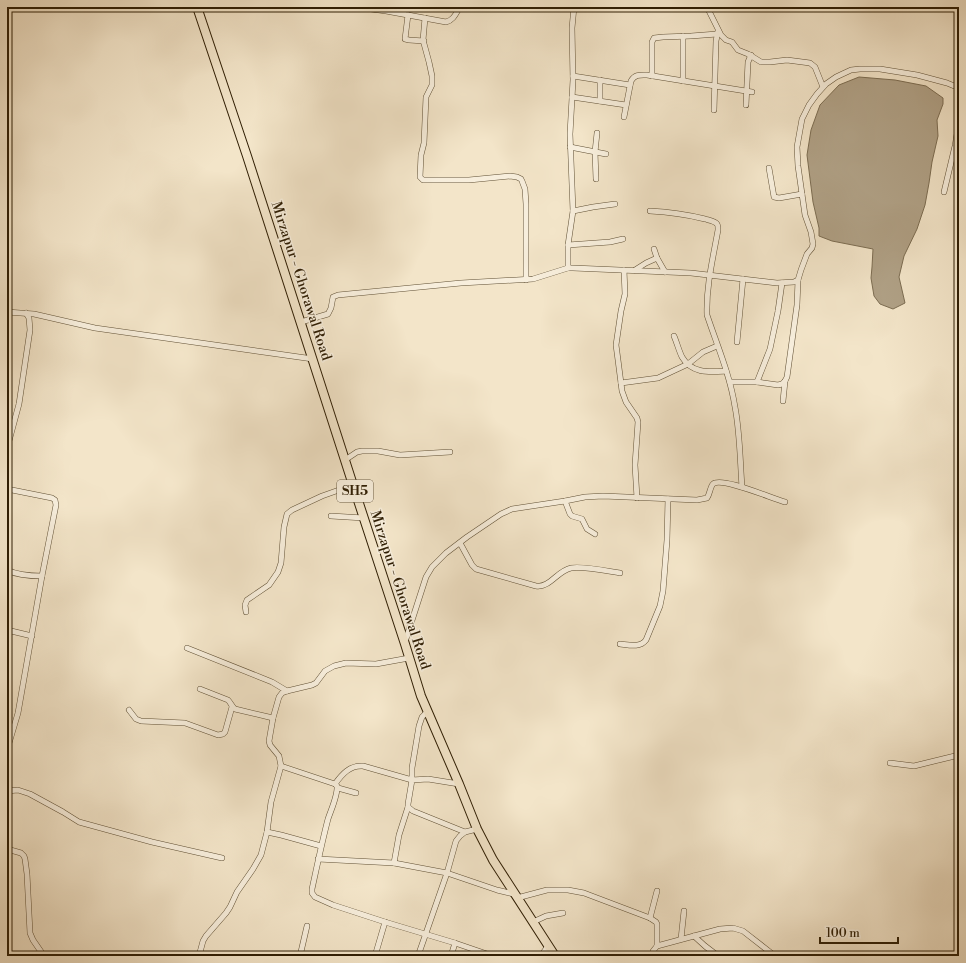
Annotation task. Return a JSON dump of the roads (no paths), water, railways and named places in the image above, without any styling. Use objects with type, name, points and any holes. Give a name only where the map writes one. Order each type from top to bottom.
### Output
[{"type":"main road","name":"Mirzapur - Ghorawal Road","points":[[197,7],[247,156],[427,712],[477,829],[492,860],[555,956]]},
{"type":"street","points":[[356,7],[446,22],[454,17],[460,7]]},
{"type":"street","points":[[568,268],[568,245],[573,211],[570,147],[573,76],[572,28],[574,7]]},
{"type":"street","points":[[707,7],[718,32],[723,38],[732,42],[738,50],[751,55],[761,62],[786,60],[810,63],[816,67],[823,87]]},
{"type":"street","points":[[408,15],[405,39],[424,41]]},
{"type":"street","points":[[425,18],[423,37],[430,62],[432,85],[426,97],[424,143],[421,155],[420,177],[423,180],[469,180],[510,176],[521,179],[526,204],[526,280]]},
{"type":"street","points":[[652,76],[652,45],[654,38],[718,32]]},
{"type":"street","points":[[714,110],[718,32]]},
{"type":"street","points":[[683,36],[683,81]]},
{"type":"street","points":[[746,105],[749,91],[748,62],[751,55]]},
{"type":"street","points":[[783,401],[797,305],[798,280],[807,254],[812,248],[811,232],[805,215],[797,148],[802,119],[809,105],[823,87],[844,72],[851,70],[880,70],[917,75],[947,83],[959,88]]},
{"type":"street","points":[[624,117],[631,81],[633,77],[640,74],[749,91]]},
{"type":"street","points":[[573,76],[630,85]]},
{"type":"street","points":[[600,80],[600,101]]},
{"type":"street","points":[[572,97],[626,105]]},
{"type":"street","points":[[944,192],[956,146],[959,122]]},
{"type":"street","points":[[596,179],[595,152],[597,133]]},
{"type":"street","points":[[570,147],[606,154]]},
{"type":"street","points":[[769,168],[774,197],[779,198],[802,194]]},
{"type":"street","points":[[573,211],[615,204]]},
{"type":"street","points":[[650,211],[685,214],[716,223],[718,230],[710,275],[707,315],[730,382],[735,405],[738,424],[742,487]]},
{"type":"street","points":[[568,245],[610,242],[623,239]]},
{"type":"street","points":[[654,249],[665,272]]},
{"type":"street","points":[[634,271],[657,258]]},
{"type":"street","points":[[301,322],[328,314],[333,297],[338,295],[461,283],[526,280],[568,268],[710,275],[777,283],[794,282],[798,280]]},
{"type":"street","points":[[624,270],[625,294],[616,345],[621,383],[626,402],[637,418],[638,422],[635,465],[637,498]]},
{"type":"street","points":[[737,342],[744,279]]},
{"type":"street","points":[[757,382],[770,349],[782,283]]},
{"type":"street","points":[[7,312],[34,314],[95,328],[313,359]]},
{"type":"street","points":[[7,455],[9,440],[19,404],[30,330],[29,318],[26,313]]},
{"type":"street","points":[[674,336],[682,357],[693,368],[700,371],[709,372],[726,371]]},
{"type":"street","points":[[621,383],[658,378],[688,364],[703,352],[717,346]]},
{"type":"street","points":[[730,382],[757,382],[778,385],[785,381]]},
{"type":"street","points":[[345,460],[357,452],[362,451],[400,455],[450,452]]},
{"type":"street","points":[[405,644],[426,577],[432,567],[446,553],[501,514],[512,509],[585,497],[603,496],[697,500],[707,498],[710,494],[712,485],[715,482],[742,487],[784,502]]},
{"type":"street","points":[[246,612],[244,605],[247,600],[268,585],[278,572],[282,563],[284,527],[287,514],[292,510],[322,496],[353,485]]},
{"type":"street","points":[[7,490],[52,498],[56,502],[18,713],[7,750]]},
{"type":"street","points":[[620,644],[643,644],[660,606],[663,591],[667,540],[668,499]]},
{"type":"street","points":[[565,501],[570,514],[582,519],[587,529],[595,534]]},
{"type":"street","points":[[331,516],[364,518]]},
{"type":"street","points":[[460,543],[472,566],[476,569],[536,586],[543,586],[569,568],[620,572]]},
{"type":"street","points":[[7,570],[30,576],[42,576]]},
{"type":"street","points":[[7,630],[32,636]]},
{"type":"street","points":[[187,648],[272,682],[287,690]]},
{"type":"street","points":[[199,956],[206,936],[226,913],[244,880],[253,869],[261,855],[267,832],[271,802],[281,766],[278,756],[270,745],[269,741],[279,697],[287,690],[316,683],[325,671],[334,666],[346,664],[376,664],[409,658]]},
{"type":"street","points":[[129,710],[136,719],[141,721],[185,723],[218,735],[223,734],[225,732],[232,707],[230,702],[200,689]]},
{"type":"street","points":[[232,707],[273,718]]},
{"type":"street","points":[[394,863],[399,835],[408,807],[412,780],[412,768],[419,726],[422,717],[427,712]]},
{"type":"street","points":[[890,763],[914,766],[959,755]]},
{"type":"street","points":[[281,766],[356,793]]},
{"type":"street","points":[[459,784],[428,779],[412,780],[362,766],[342,774],[337,786],[321,846],[312,894],[315,897],[333,905],[493,956]]},
{"type":"street","points":[[7,791],[18,790],[30,794],[64,812],[79,822],[152,842],[222,858]]},
{"type":"street","points":[[408,807],[413,811],[465,832]]},
{"type":"street","points":[[418,956],[447,873],[456,841],[465,832],[477,829]]},
{"type":"street","points":[[267,832],[321,846]]},
{"type":"street","points":[[7,849],[22,853],[25,859],[30,933],[44,956]]},
{"type":"street","points":[[318,858],[394,863],[447,873],[516,896],[547,890],[568,890],[584,893],[650,918],[656,922],[657,946]]},
{"type":"street","points":[[650,918],[657,891]]},
{"type":"street","points":[[681,940],[684,911]]},
{"type":"street","points":[[533,922],[546,916],[563,914]]},
{"type":"street","points":[[375,956],[385,922]]},
{"type":"street","points":[[300,956],[307,926]]},
{"type":"street","points":[[652,956],[653,951],[657,946],[720,929],[733,928],[743,931],[776,956]]},
{"type":"street","points":[[694,936],[718,956]]},
{"type":"street","points":[[451,956],[456,943]]},
{"type":"street","points":[[541,956],[548,946]]}]
